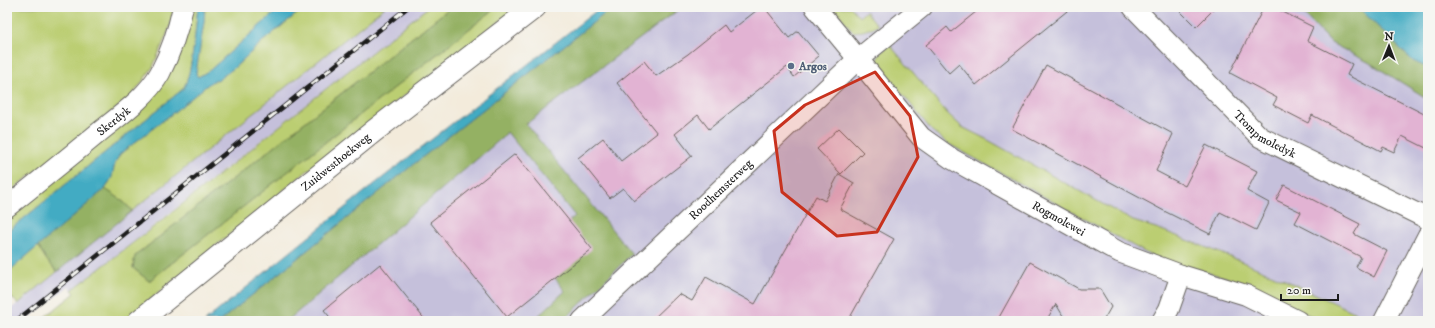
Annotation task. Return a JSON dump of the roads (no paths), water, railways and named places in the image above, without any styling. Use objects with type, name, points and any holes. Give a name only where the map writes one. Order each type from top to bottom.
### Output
[{"type":"street","name":"Skerdyk","points":[[7,207],[130,108],[150,86],[159,74],[176,36],[183,7]]},
{"type":"street","name":"Zuidwesthoekweg","points":[[139,321],[374,131],[535,7]]},
{"type":"street","points":[[815,7],[858,59]]},
{"type":"street","name":"Roodhemsterweg","points":[[582,321],[858,59],[922,7]]},
{"type":"street","name":"Trompmoledyk","points":[[1133,7],[1260,137],[1428,219]]},
{"type":"street","name":"Rogmolewei","points":[[858,59],[921,137],[952,159],[1119,252],[1181,275],[1246,295],[1298,321]]},
{"type":"street","points":[[1384,321],[1428,235]]},
{"type":"street","points":[[1162,321],[1169,309],[1181,275]]},
{"type":"water","points":[[198,7],[205,7],[196,73],[198,77],[210,70],[281,7],[305,7],[263,41],[234,68],[219,79],[211,82],[120,154],[115,163],[112,177],[106,188],[7,273],[7,232],[183,89],[191,62]]},
{"type":"water","points":[[601,7],[613,7],[410,167],[220,321],[205,321],[363,193]]},
{"type":"water","points":[[1358,7],[1428,7],[1428,68],[1413,61]]},
{"type":"railway","points":[[16,321],[408,7]]},
{"type":"place","name":"Argos","points":[[791,66]]}]
